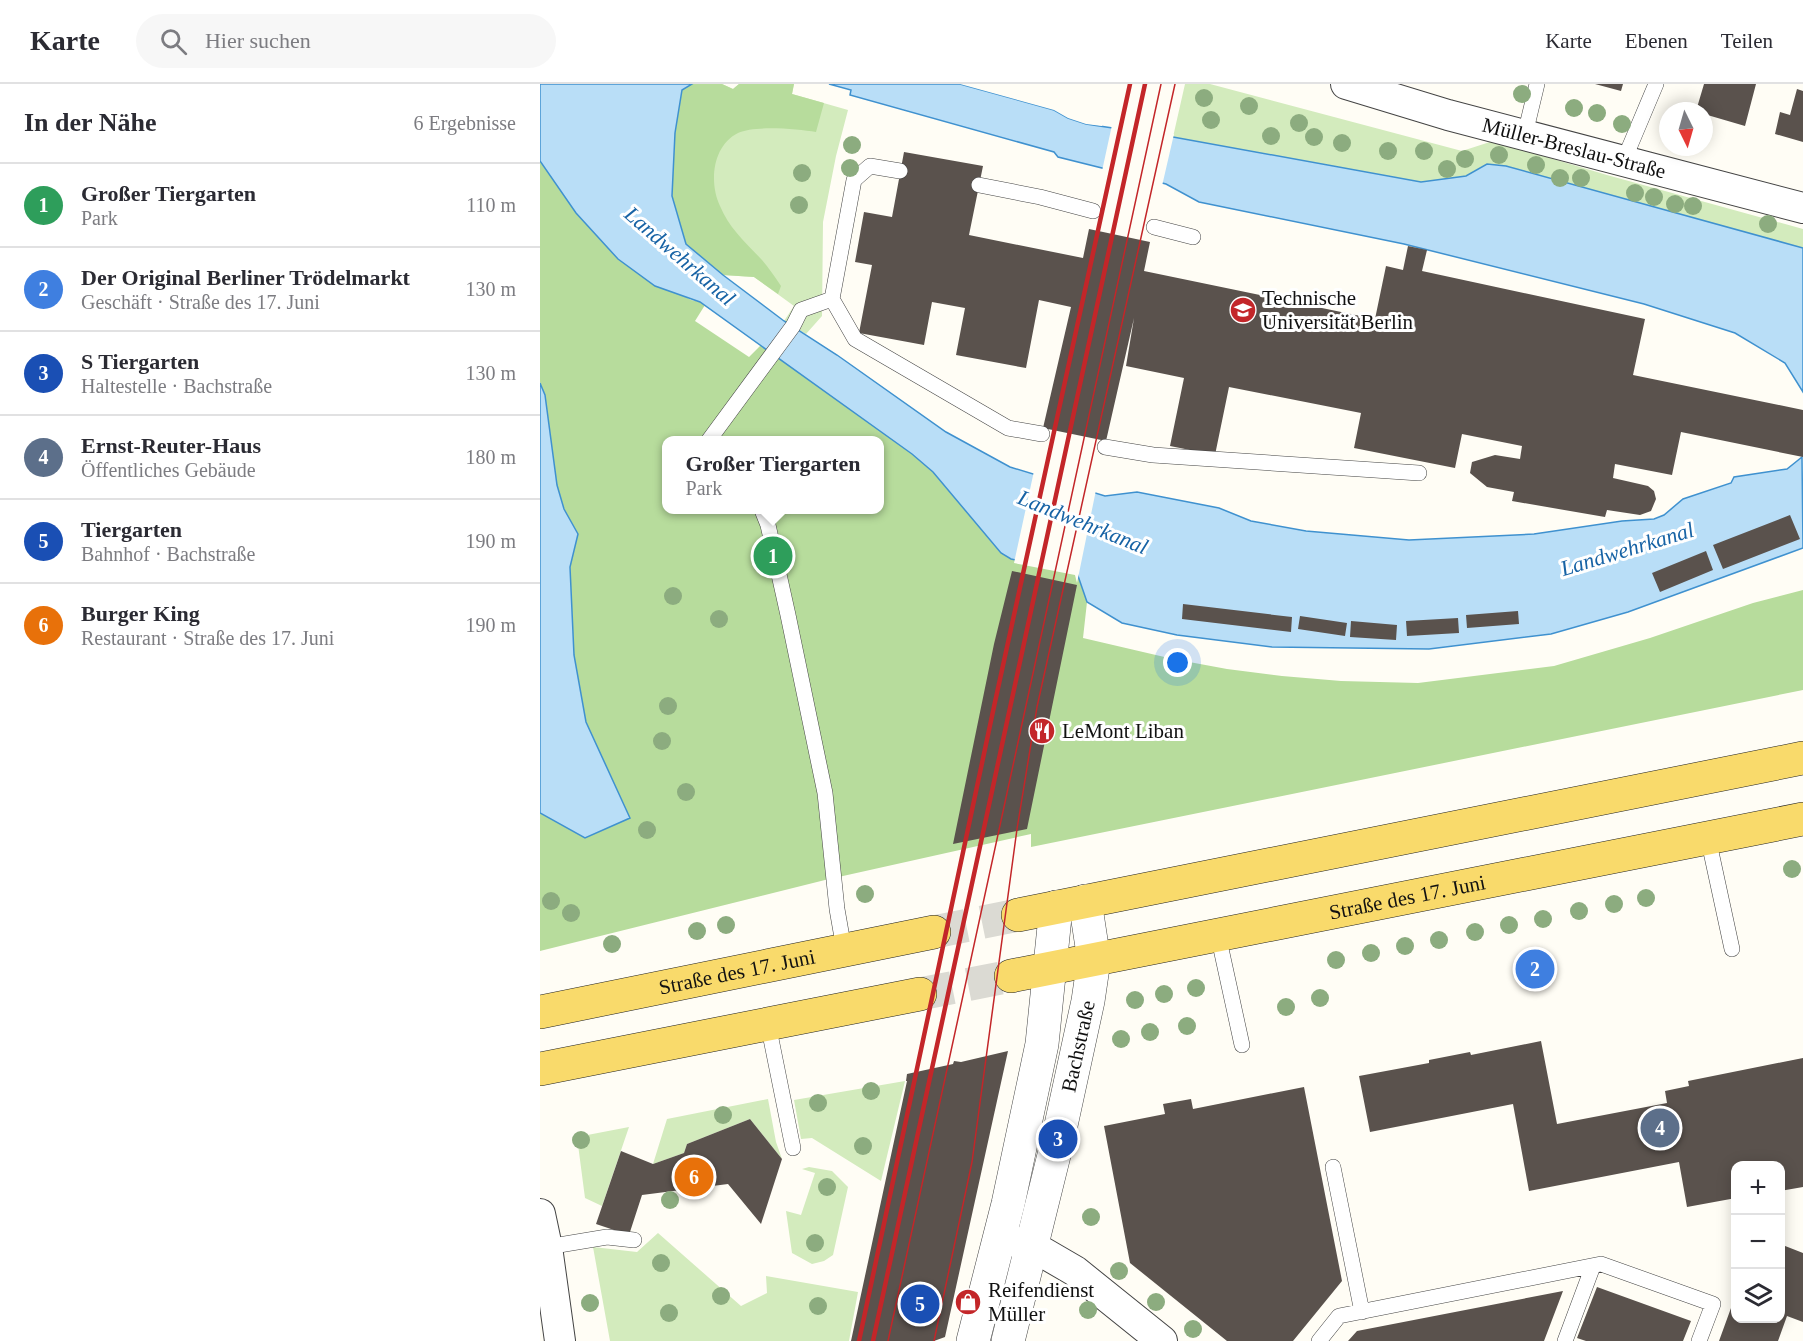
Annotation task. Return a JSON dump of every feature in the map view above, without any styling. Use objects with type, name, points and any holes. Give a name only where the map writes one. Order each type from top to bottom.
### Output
[{"type":"main road","points":[[1018,915],[1803,758]]},
{"type":"main road","name":"Straße des 17. Juni","points":[[1011,976],[1803,819]]},
{"type":"main road","name":"Straße des 17. Juni","points":[[540,1012],[844,948],[934,932]]},
{"type":"main road","points":[[540,1070],[920,994]]},
{"type":"street","name":"Müller-Breslau-Straße","points":[[1346,84],[1448,115],[1803,208]]},
{"type":"street","name":"Bachstraße","points":[[1008,1341],[1072,1075],[1094,960],[1070,904]]},
{"type":"street","name":"Bachstraße","points":[[974,1341],[1041,1044],[1049,969],[1070,904]]},
{"type":"street","points":[[540,1214],[560,1341]]},
{"type":"street","points":[[999,1238],[1032,1246],[1075,1270],[1162,1341]]},
{"type":"lane","points":[[1525,134],[1538,84]]},
{"type":"lane","points":[[1624,160],[1656,84]]},
{"type":"lane","points":[[900,171],[870,166],[854,180],[832,299],[855,339],[1008,428],[1042,434]]},
{"type":"lane","points":[[979,185],[1040,197],[1093,211]]},
{"type":"lane","points":[[1154,227],[1193,237]]},
{"type":"lane","points":[[713,436],[792,326],[801,310],[832,299]]},
{"type":"lane","points":[[1105,447],[1153,455],[1419,473]]},
{"type":"lane","points":[[764,514],[788,615],[825,794],[837,909],[844,948]]},
{"type":"lane","points":[[1708,838],[1732,949]]},
{"type":"lane","points":[[1218,935],[1242,1045]]},
{"type":"lane","points":[[768,1024],[793,1148]]},
{"type":"lane","points":[[1333,1167],[1362,1312]]},
{"type":"lane","points":[[547,1247],[607,1237],[634,1240]]},
{"type":"lane","points":[[1319,1341],[1339,1317],[1601,1264],[1713,1304],[1700,1341]]},
{"type":"lane","points":[[1565,1341],[1593,1266]]},
{"type":"green space","points":[[692,84],[722,84],[733,89],[739,84],[794,84],[792,94],[848,110],[823,222],[822,316],[806,334],[784,321],[794,306],[754,277],[723,275]]},
{"type":"green space","points":[[692,84],[722,84],[733,89],[739,84],[794,84],[792,94],[824,103],[816,132],[765,128],[738,133],[723,147],[715,166],[715,187],[724,214],[781,286],[778,294],[754,277],[723,275],[686,244],[672,196],[675,133],[682,90]]},
{"type":"green space","points":[[1185,84],[1210,84],[1462,151],[1493,141],[1803,229],[1803,248],[1506,166],[1487,164],[1466,176],[1421,182],[1173,137]]},
{"type":"green space","points":[[540,161],[576,213],[618,259],[691,300],[705,305],[695,321],[749,357],[761,345],[912,454],[933,472],[1001,553],[1077,573],[1087,602],[1083,638],[1227,669],[1341,681],[1418,683],[1554,666],[1650,638],[1753,603],[1803,590],[1803,690],[1031,847],[1031,834],[825,880],[540,951],[540,813],[585,838],[630,818],[586,722],[574,655],[570,567],[578,534],[564,509],[557,485],[545,395],[540,382]]},
{"type":"green space","points":[[905,1081],[881,1181],[812,1138],[801,1139],[794,1100]]},
{"type":"green space","points":[[768,1099],[776,1142],[782,1159],[750,1119],[687,1144],[684,1153],[653,1164],[667,1119]]},
{"type":"green space","points":[[629,1127],[602,1206],[585,1198],[577,1137]]},
{"type":"green space","points":[[809,1167],[832,1171],[848,1187],[833,1255],[824,1261],[812,1264],[792,1253],[786,1211],[801,1215],[815,1173],[802,1169]]},
{"type":"green space","points":[[658,1233],[741,1306],[767,1293],[766,1276],[858,1292],[849,1341],[610,1341],[593,1247],[637,1252]]},
{"type":"water","name":"Landwehrkanal","points":[[540,84],[692,84],[682,90],[675,133],[672,196],[686,244],[784,321],[837,355],[946,432],[1010,467],[1105,496],[1137,492],[1219,508],[1251,521],[1306,531],[1409,540],[1534,534],[1622,521],[1654,519],[1664,515],[1683,499],[1731,483],[1734,477],[1787,469],[1802,457],[1803,548],[1628,612],[1551,634],[1429,649],[1272,647],[1177,635],[1122,623],[1087,602],[1077,573],[1011,559],[1001,553],[933,472],[912,454],[700,302],[655,286],[618,259],[576,213],[540,161]]},
{"type":"water","points":[[829,84],[960,84],[1054,110],[1086,124],[1173,137],[1421,182],[1466,176],[1487,164],[1506,166],[1803,248],[1803,392],[1785,363],[1735,333],[1644,304],[1404,244],[1199,202],[1166,184],[1058,157],[1054,152],[850,95],[851,90]]},
{"type":"water","points":[[540,383],[545,395],[557,485],[564,509],[578,534],[570,567],[574,655],[586,722],[630,818],[585,838],[540,813]]},
{"type":"pier","points":[[960,84],[972,84],[1055,107],[1087,121],[1103,123],[1102,126],[1086,124],[1054,110]]},
{"type":"pier","points":[[1112,125],[1174,134],[1162,186],[1102,171]]},
{"type":"pier","points":[[1034,471],[1096,490],[1077,583],[1075,575],[1014,563]]},
{"type":"building","points":[[1595,84],[1623,84],[1621,91]]},
{"type":"building","points":[[1704,84],[1756,84],[1745,126],[1713,117],[1713,102],[1699,102]]},
{"type":"building","points":[[1797,89],[1803,91],[1803,142],[1775,134],[1780,112],[1790,115]]},
{"type":"building","points":[[904,152],[983,166],[969,235],[1083,258],[1089,229],[1150,242],[1144,271],[1375,319],[1386,266],[1403,270],[1408,246],[1427,250],[1422,271],[1645,319],[1633,375],[1803,410],[1803,457],[1681,432],[1672,475],[1615,464],[1613,478],[1648,486],[1654,491],[1656,499],[1651,511],[1640,515],[1607,510],[1605,517],[1512,501],[1514,492],[1487,487],[1470,473],[1472,462],[1495,455],[1520,459],[1522,446],[1462,434],[1455,468],[1354,448],[1361,413],[1229,387],[1215,455],[1170,446],[1184,378],[1126,366],[1134,318],[1106,441],[1043,428],[1071,307],[1039,300],[1026,368],[956,355],[965,308],[932,302],[924,345],[859,333],[872,265],[855,262],[864,212],[892,217]]},
{"type":"building","points":[[1790,515],[1800,539],[1723,569],[1713,545]]},
{"type":"building","points":[[1706,551],[1713,570],[1660,592],[1652,573]]},
{"type":"building","points":[[1012,571],[1077,585],[1027,829],[953,844],[994,644]]},
{"type":"building","points":[[1183,604],[1292,617],[1291,632],[1182,619]]},
{"type":"building","points":[[1518,611],[1519,624],[1467,628],[1466,615]]},
{"type":"building","points":[[1300,616],[1347,623],[1345,636],[1298,629]]},
{"type":"building","points":[[1458,618],[1459,633],[1407,636],[1406,621]]},
{"type":"building","points":[[1351,621],[1397,625],[1396,640],[1350,637]]},
{"type":"building","points":[[1541,1041],[1557,1124],[1667,1103],[1665,1091],[1689,1086],[1688,1081],[1803,1058],[1803,1187],[1785,1190],[1785,1161],[1731,1161],[1731,1199],[1687,1207],[1679,1162],[1529,1191],[1513,1104],[1370,1132],[1359,1076],[1429,1063],[1429,1060],[1470,1052],[1471,1055]]},
{"type":"building","points":[[1008,1051],[945,1337],[934,1341],[851,1341],[907,1074],[953,1064],[954,1061],[961,1062]]},
{"type":"building","points":[[1304,1087],[1342,1281],[1293,1341],[1227,1341],[1130,1263],[1104,1126],[1165,1114],[1163,1104],[1191,1099],[1193,1109]]},
{"type":"building","points":[[750,1119],[782,1159],[761,1224],[728,1184],[642,1195],[629,1235],[596,1224],[621,1151],[653,1164],[684,1153],[687,1144]]},
{"type":"building","points":[[1785,1246],[1803,1253],[1803,1322],[1787,1316],[1785,1322]]},
{"type":"building","points":[[1597,1287],[1691,1321],[1683,1341],[1586,1341],[1577,1338]]},
{"type":"building","points":[[1563,1291],[1544,1341],[1348,1341],[1357,1331]]},
{"type":"building","points":[[1731,1308],[1731,1323],[1784,1323],[1778,1341],[1719,1341]]},
{"type":"tunnel","points":[[934,932],[1018,915]]},
{"type":"tunnel","points":[[920,994],[1011,976]]},
{"type":"tram line","points":[[888,1341],[1161,84]]},
{"type":"tram line","points":[[934,1341],[972,1162],[1017,829],[1037,707],[1175,84]]},
{"type":"railway","points":[[859,1341],[1130,84]]},
{"type":"railway","points":[[873,1341],[1145,84]]},
{"type":"place","name":"Technische Universität Berlin","points":[[1243,310]]},
{"type":"place","name":"Großer Tiergarten","points":[[773,556]]},
{"type":"place","name":"LeMont Liban","points":[[1042,731]]},
{"type":"place","name":"Der Original Berliner Trödelmarkt","points":[[1535,969]]},
{"type":"place","name":"Ernst-Reuter-Haus","points":[[1660,1128]]},
{"type":"place","name":"S Tiergarten","points":[[1058,1139]]},
{"type":"place","name":"Burger King","points":[[694,1177]]},
{"type":"place","name":"Reifendienst Müller","points":[[968,1302]]},
{"type":"place","name":"Tiergarten","points":[[920,1304]]}]
